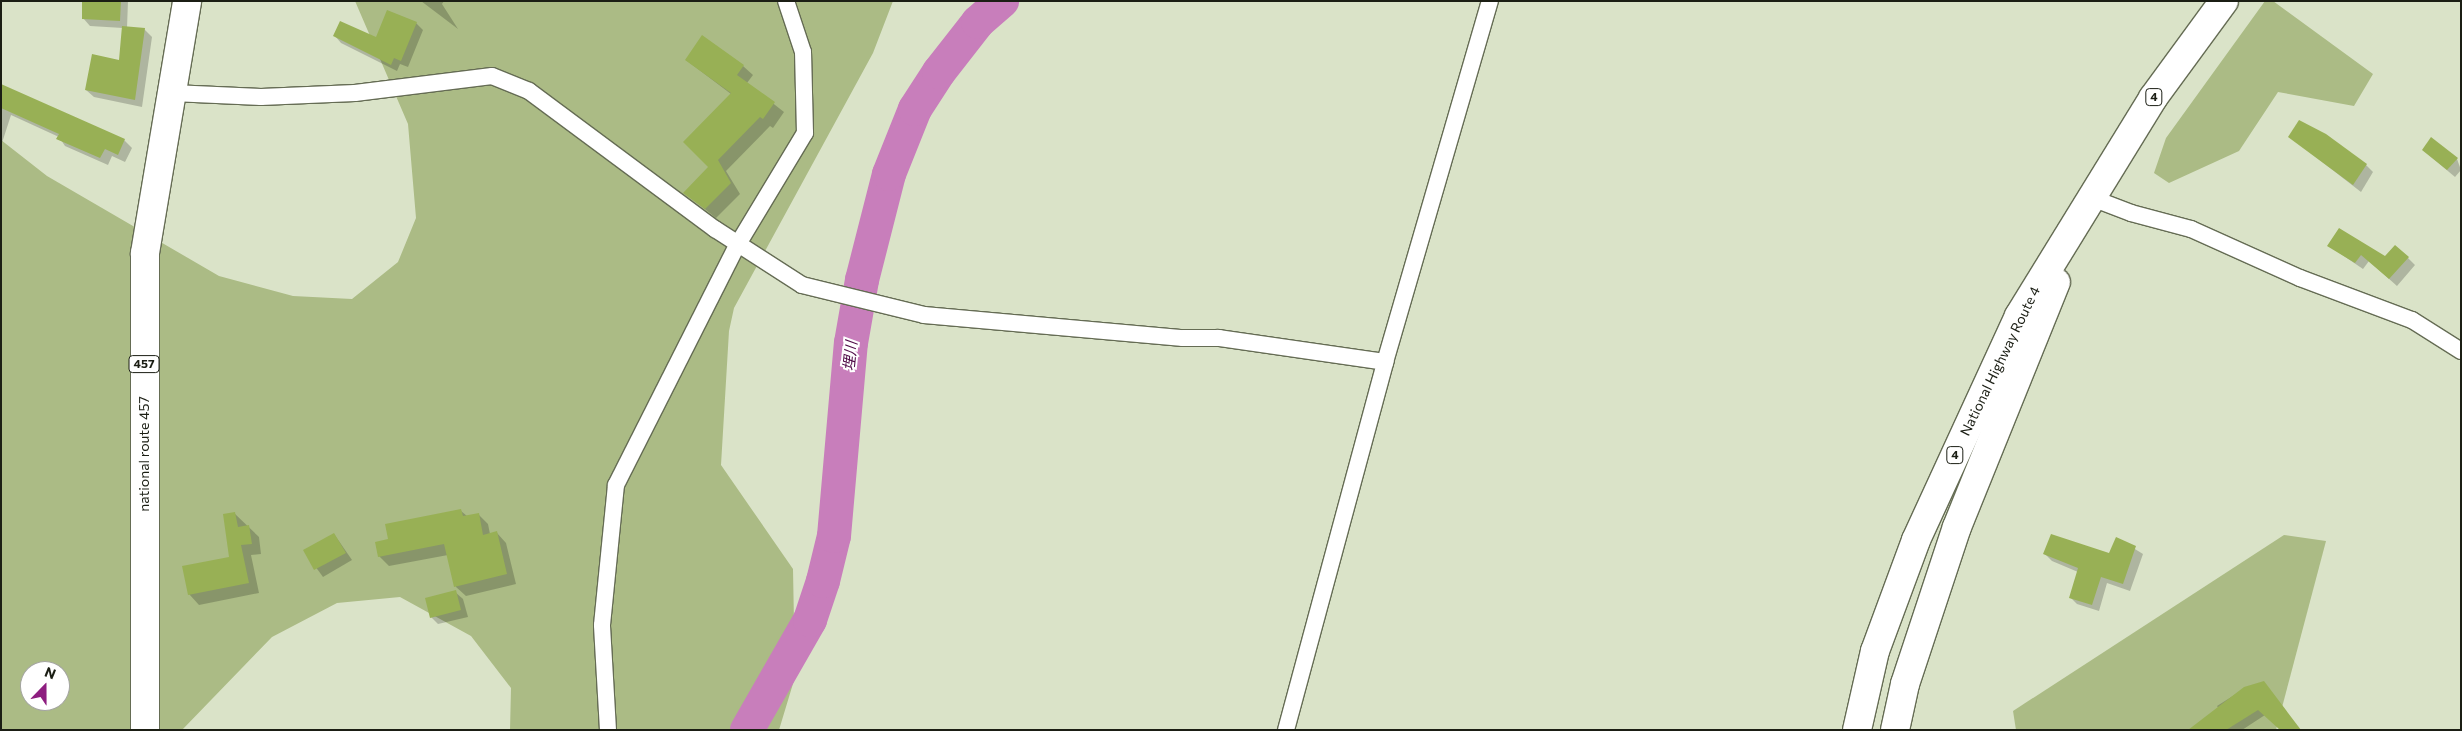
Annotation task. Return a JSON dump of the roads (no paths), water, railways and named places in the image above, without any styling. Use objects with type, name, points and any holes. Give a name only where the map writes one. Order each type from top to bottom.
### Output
[{"type":"highway","name":"national route 457","points":[[145,730],[145,253],[187,1]]},
{"type":"highway","name":"National Highway Route 4","points":[[1857,730],[1875,651],[1916,540],[2019,316],[2054,254],[2092,198],[2153,98],[2224,1]]},
{"type":"highway","name":"National Highway Route 4","points":[[1895,730],[1906,684],[1957,527],[2021,362],[2092,198]]},
{"type":"street","points":[[608,730],[602,625],[616,485],[738,244],[805,132],[804,52],[786,1]]},
{"type":"street","points":[[1286,730],[1385,362],[1490,1]]},
{"type":"street","points":[[172,93],[260,97],[355,93],[492,76],[528,91],[738,244],[802,285],[924,315],[1183,338],[1219,338],[1385,362]]},
{"type":"street","points":[[2092,198],[2130,213],[2191,229],[2300,278],[2412,320],[2461,350]]},
{"type":"waterway","name":"埋川","points":[[747,730],[810,620],[823,581],[834,536],[851,343],[862,280],[889,174],[915,109],[939,72],[978,22],[1002,1]]}]
